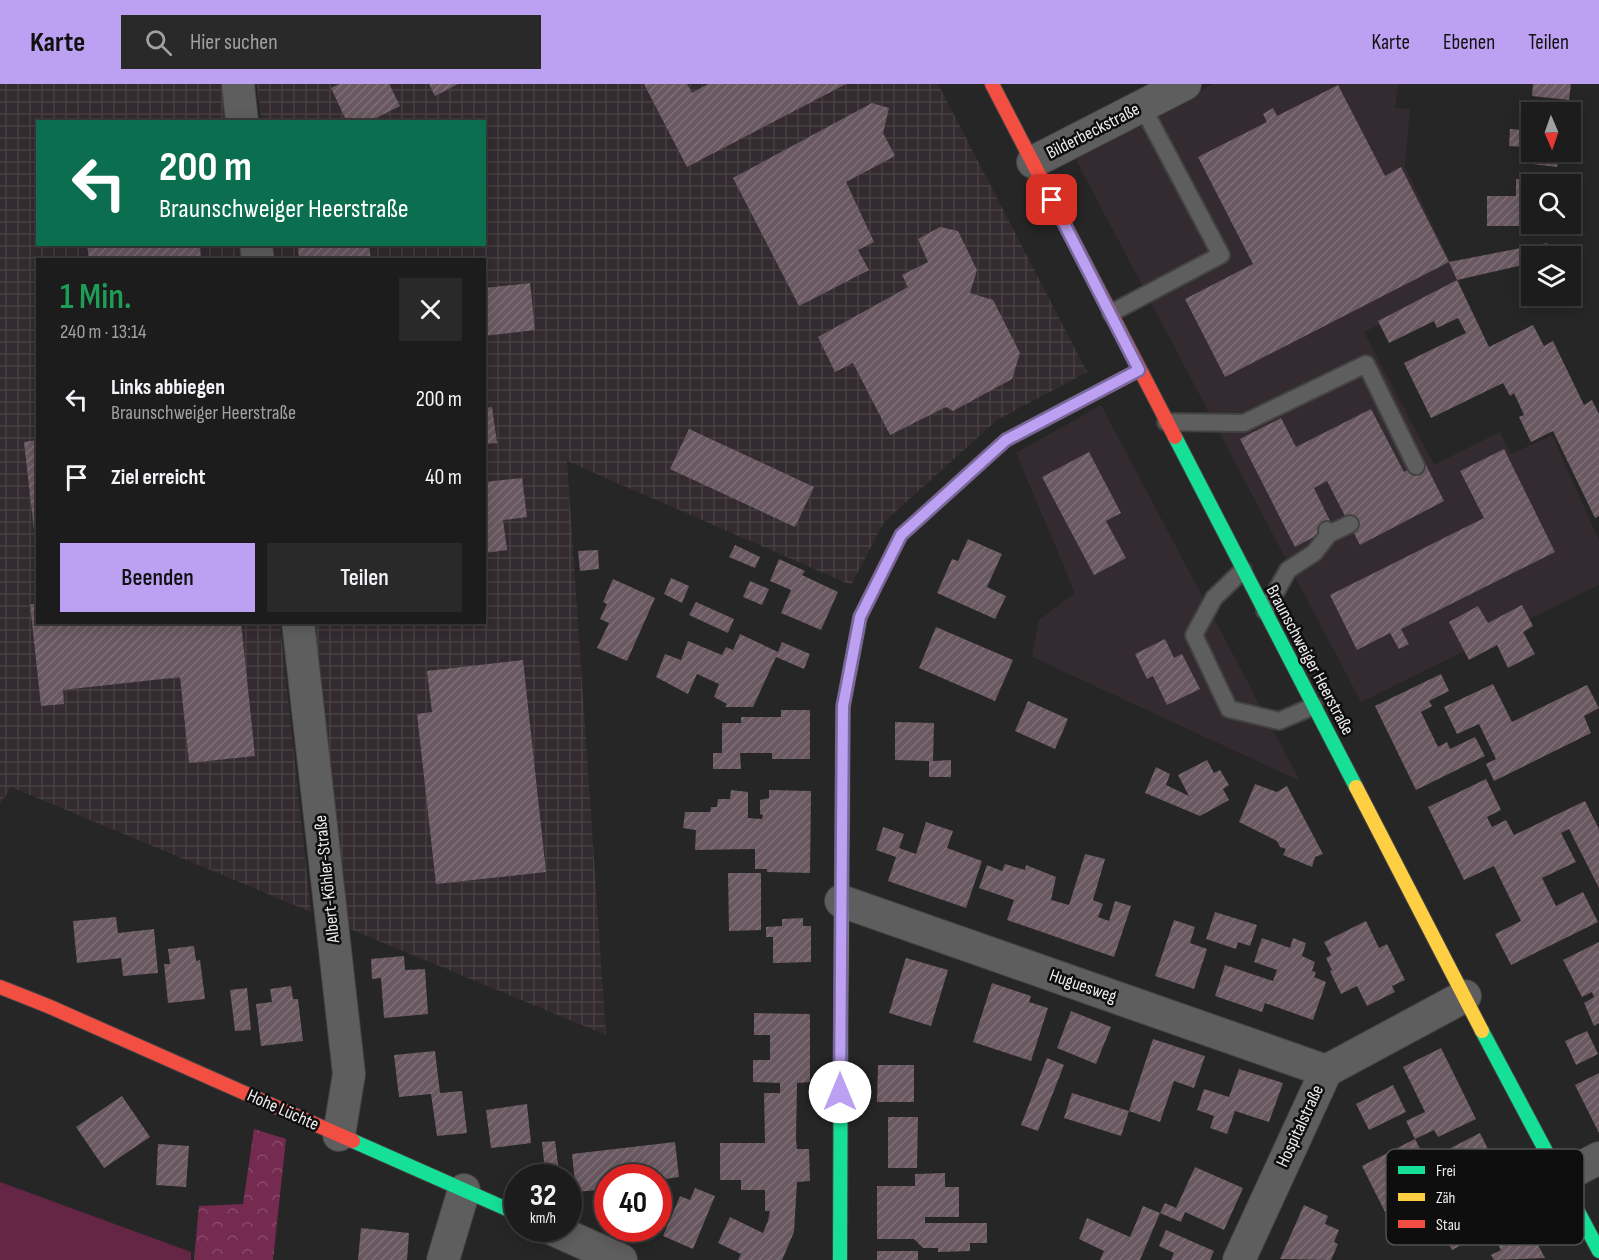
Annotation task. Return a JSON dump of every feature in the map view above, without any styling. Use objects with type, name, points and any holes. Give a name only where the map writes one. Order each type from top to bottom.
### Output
[{"type":"street","points":[[238,84],[242,120]]},
{"type":"street","name":"Braunschweiger Heerstraße","points":[[992,84],[1546,1149]]},
{"type":"street","name":"Bilderbeckstraße","points":[[1033,162],[1185,84]]},
{"type":"street","points":[[840,1260],[843,706],[860,617],[901,535],[1006,440],[1139,370]]},
{"type":"street","name":"Albert-Köhler-Straße","points":[[298,624],[350,1074],[339,1135]]},
{"type":"street","name":"Huguesweg","points":[[841,901],[1326,1071]]},
{"type":"street","name":"Hohe Lüchte","points":[[0,987],[48,1006],[504,1208]]},
{"type":"street","name":"Hospitalstraße","points":[[1239,1260],[1326,1071],[1465,996]]},
{"type":"street","points":[[1584,1166],[1599,1158]]},
{"type":"street","points":[[443,1260],[464,1190]]},
{"type":"street","name":"Braunschweiger Heerstraße","points":[[1584,1222],[1599,1251]]},
{"type":"street","points":[[581,1242],[621,1260]]},
{"type":"lane","points":[[1111,313],[1221,255],[1142,106]]},
{"type":"lane","points":[[1166,422],[1244,423],[1366,364],[1416,466]]},
{"type":"lane","points":[[1264,610],[1288,570],[1310,547],[1328,532],[1350,524]]},
{"type":"lane","points":[[1243,570],[1214,598],[1194,635],[1229,709],[1279,721],[1314,706]]},
{"type":"shaded area","points":[[0,84],[224,84],[228,120],[36,120],[36,246],[241,246],[242,258],[36,258],[36,624],[280,624],[311,912],[11,787],[0,804]]},
{"type":"shaded area","points":[[257,84],[938,84],[1087,372],[997,420],[884,522],[851,585],[567,461],[606,1035],[345,927],[313,624],[486,624],[486,258],[275,258],[274,246],[486,246],[486,120],[261,120]]},
{"type":"shaded area","points":[[1213,84],[1398,84],[1395,108],[1410,109],[1405,167],[1461,284],[1364,332],[1434,465],[1500,432],[1511,454],[1552,435],[1599,540],[1599,585],[1361,702],[1074,156]]},
{"type":"shaded area","points":[[1101,405],[1300,781],[1032,657],[1039,620],[1075,593],[1016,453]]},
{"type":"shaded area","points":[[0,1182],[191,1252],[191,1260],[0,1260]]},
{"type":"green space","points":[[254,1129],[286,1139],[273,1260],[194,1260],[199,1206],[243,1204]]},
{"type":"building","points":[[339,84],[389,84],[400,106],[372,120],[346,120],[331,88]]},
{"type":"building","points":[[429,84],[458,84],[435,96]]},
{"type":"building","points":[[644,84],[687,84],[692,93],[708,84],[846,84],[687,167]]},
{"type":"building","points":[[1533,84],[1571,84],[1569,100],[1532,96]]},
{"type":"building","points":[[1338,85],[1385,176],[1401,167],[1449,262],[1225,377],[1185,299],[1253,264],[1198,157],[1267,122],[1263,114],[1273,108],[1277,116]]},
{"type":"building","points":[[872,103],[889,108],[883,133],[895,156],[846,182],[874,242],[858,250],[869,270],[799,306],[733,178]]},
{"type":"building","points":[[1510,129],[1521,130],[1521,147],[1509,146]]},
{"type":"building","points":[[1523,162],[1558,162],[1557,167]]},
{"type":"building","points":[[1516,179],[1521,179],[1521,226],[1487,226],[1487,196],[1516,196]]},
{"type":"building","points":[[940,227],[958,231],[977,270],[970,293],[993,300],[1020,353],[1012,379],[953,411],[946,407],[890,435],[853,363],[835,372],[818,337],[908,287],[902,275],[928,262],[918,239]]},
{"type":"building","points":[[1547,243],[1548,246],[1532,246]]},
{"type":"building","points":[[87,246],[200,246],[201,258],[89,258]]},
{"type":"building","points":[[369,246],[371,258],[299,258],[298,247]]},
{"type":"building","points":[[1521,248],[1521,265],[1457,280],[1449,262]]},
{"type":"building","points":[[1457,280],[1489,347],[1533,325],[1544,346],[1553,341],[1584,405],[1592,400],[1599,414],[1599,516],[1595,518],[1553,431],[1531,442],[1519,417],[1524,415],[1514,393],[1510,396],[1503,383],[1431,418],[1404,363],[1466,333],[1458,318],[1437,328],[1434,321],[1389,343],[1378,321]]},
{"type":"building","points":[[530,283],[535,330],[486,336],[486,288]]},
{"type":"building","points":[[492,407],[497,443],[486,444],[486,408]]},
{"type":"building","points":[[1371,409],[1404,472],[1424,461],[1444,501],[1360,545],[1327,481],[1314,488],[1333,527],[1295,547],[1240,439],[1281,418],[1296,447]]},
{"type":"building","points":[[689,429],[814,487],[795,527],[670,469]]},
{"type":"building","points":[[36,440],[36,548],[24,442]]},
{"type":"building","points":[[1504,449],[1555,552],[1401,629],[1409,644],[1399,649],[1390,633],[1357,650],[1330,595],[1484,518],[1460,471]]},
{"type":"building","points":[[1089,452],[1121,513],[1106,521],[1126,558],[1094,575],[1042,477]]},
{"type":"building","points":[[522,478],[527,517],[503,520],[507,550],[486,553],[486,482]]},
{"type":"building","points":[[968,539],[1002,554],[987,587],[1006,596],[995,619],[937,593],[952,559],[958,561]]},
{"type":"building","points":[[735,545],[760,557],[755,568],[729,557]]},
{"type":"building","points":[[598,550],[599,569],[580,571],[578,551]]},
{"type":"building","points":[[779,559],[805,571],[802,575],[838,592],[821,630],[781,613],[791,590],[770,581]]},
{"type":"building","points":[[671,578],[689,586],[682,603],[664,594]]},
{"type":"building","points":[[613,579],[655,598],[627,661],[597,648],[609,623],[600,619],[607,604],[603,602]]},
{"type":"building","points":[[750,581],[769,589],[762,605],[743,597]]},
{"type":"building","points":[[696,602],[734,619],[728,633],[689,615]]},
{"type":"building","points":[[30,604],[36,604],[36,624],[241,624],[255,756],[189,763],[180,677],[63,690],[64,704],[41,706]]},
{"type":"building","points":[[1522,605],[1533,626],[1523,632],[1535,654],[1508,668],[1497,645],[1469,660],[1449,622],[1478,606],[1488,623]]},
{"type":"building","points":[[936,627],[1013,660],[995,701],[919,668]]},
{"type":"building","points":[[740,634],[778,652],[782,642],[810,654],[804,669],[776,657],[753,707],[725,707],[727,704],[714,697],[719,684],[697,674],[688,694],[656,677],[665,654],[681,660],[688,641],[722,655],[726,647],[733,650]]},
{"type":"building","points":[[1165,639],[1174,658],[1182,654],[1200,689],[1167,705],[1153,676],[1147,679],[1135,654]]},
{"type":"building","points":[[523,660],[546,872],[436,884],[417,714],[432,712],[427,671]]},
{"type":"building","points":[[1441,674],[1449,691],[1429,701],[1432,706],[1421,712],[1438,747],[1447,742],[1450,749],[1475,737],[1485,756],[1416,790],[1375,706]]},
{"type":"building","points":[[1493,684],[1512,722],[1587,685],[1599,708],[1584,716],[1591,733],[1494,781],[1486,764],[1496,759],[1479,724],[1457,734],[1444,707]]},
{"type":"building","points":[[1028,701],[1068,719],[1055,749],[1015,731]]},
{"type":"building","points":[[781,710],[810,710],[810,759],[772,759],[772,753],[740,753],[741,769],[713,769],[713,753],[722,753],[722,723],[741,723],[741,717],[781,717]]},
{"type":"building","points":[[895,722],[934,723],[933,761],[951,760],[951,777],[929,777],[929,761],[895,760]]},
{"type":"building","points":[[1207,760],[1214,773],[1220,770],[1229,785],[1223,789],[1229,800],[1200,816],[1145,793],[1156,767],[1170,774],[1166,785],[1189,796],[1178,775]]},
{"type":"building","points":[[1486,779],[1501,810],[1487,817],[1492,827],[1506,820],[1514,835],[1585,801],[1599,829],[1599,888],[1569,829],[1561,833],[1576,862],[1542,878],[1556,906],[1583,892],[1598,922],[1511,965],[1495,934],[1521,921],[1494,866],[1464,880],[1428,807]]},
{"type":"building","points":[[1255,784],[1277,792],[1287,786],[1323,854],[1315,857],[1312,867],[1283,855],[1286,849],[1280,847],[1277,841],[1239,822]]},
{"type":"building","points":[[731,790],[748,792],[748,818],[762,819],[760,800],[769,798],[769,790],[811,791],[810,873],[767,872],[767,869],[755,869],[755,849],[695,850],[696,830],[683,828],[685,812],[710,812],[711,807],[717,807],[718,799],[730,799]]},
{"type":"building","points":[[926,822],[953,831],[947,848],[982,861],[966,908],[888,881],[896,857],[876,850],[883,827],[904,834],[899,848],[916,854]]},
{"type":"building","points":[[1085,854],[1105,859],[1093,900],[1103,904],[1098,917],[1109,921],[1115,901],[1131,906],[1114,957],[1007,920],[1014,900],[979,888],[987,865],[1002,871],[1005,864],[1025,870],[1026,865],[1056,877],[1051,900],[1069,905]]},
{"type":"building","points":[[728,873],[761,873],[761,930],[729,931]]},
{"type":"building","points":[[1215,912],[1257,925],[1250,946],[1238,942],[1236,949],[1206,939]]},
{"type":"building","points":[[116,917],[118,933],[154,929],[158,973],[123,976],[121,958],[77,963],[73,921]]},
{"type":"building","points":[[803,918],[803,926],[811,926],[811,962],[773,963],[773,937],[766,937],[766,927],[782,926],[782,919]]},
{"type":"building","points":[[1174,920],[1195,927],[1190,943],[1207,949],[1194,989],[1155,976]]},
{"type":"building","points":[[1366,921],[1379,948],[1387,944],[1405,980],[1392,986],[1395,992],[1367,1006],[1357,986],[1341,994],[1330,971],[1332,970],[1326,958],[1331,955],[1324,942]]},
{"type":"building","points":[[1262,938],[1290,948],[1293,938],[1306,943],[1302,956],[1315,962],[1312,971],[1316,972],[1314,977],[1326,982],[1313,1020],[1265,1003],[1262,1012],[1215,996],[1225,965],[1273,981],[1277,970],[1254,962]]},
{"type":"building","points":[[1599,942],[1599,1023],[1594,1026],[1584,1003],[1594,997],[1592,992],[1582,997],[1563,960]]},
{"type":"building","points":[[194,946],[196,961],[200,960],[205,999],[168,1003],[164,964],[170,964],[168,949]]},
{"type":"building","points":[[404,956],[405,970],[425,969],[428,1014],[384,1018],[381,978],[372,979],[371,959]]},
{"type":"building","points":[[906,958],[948,970],[931,1026],[889,1013]]},
{"type":"building","points":[[992,983],[1031,996],[1029,1002],[1048,1008],[1031,1061],[973,1042]]},
{"type":"building","points":[[291,986],[293,999],[298,999],[303,1041],[261,1046],[256,1004],[272,1002],[270,989]]},
{"type":"building","points":[[247,988],[251,1030],[235,1031],[230,990]]},
{"type":"building","points":[[1071,1011],[1111,1027],[1096,1064],[1057,1048]]},
{"type":"building","points":[[754,1013],[810,1014],[810,1082],[797,1083],[796,1139],[797,1149],[809,1149],[810,1181],[797,1182],[794,1232],[782,1260],[738,1260],[741,1254],[718,1243],[730,1217],[763,1233],[770,1211],[765,1211],[765,1190],[741,1190],[741,1180],[720,1180],[720,1143],[765,1143],[764,1093],[780,1093],[780,1083],[753,1082],[753,1060],[770,1060],[770,1035],[754,1035]]},
{"type":"building","points":[[1587,1031],[1598,1054],[1576,1065],[1565,1041]]},
{"type":"building","points":[[1153,1039],[1205,1056],[1194,1088],[1174,1081],[1160,1122],[1129,1111]]},
{"type":"building","points":[[1441,1048],[1476,1119],[1438,1137],[1434,1130],[1415,1139],[1406,1121],[1425,1112],[1403,1067]]},
{"type":"building","points":[[435,1051],[440,1093],[462,1091],[467,1133],[437,1136],[431,1094],[399,1097],[394,1055]]},
{"type":"building","points":[[1047,1058],[1064,1065],[1038,1131],[1021,1125]]},
{"type":"building","points":[[878,1065],[914,1065],[914,1102],[877,1102]]},
{"type":"building","points":[[1239,1069],[1283,1083],[1269,1122],[1235,1111],[1227,1134],[1210,1128],[1214,1116],[1197,1110],[1204,1089],[1229,1097]]},
{"type":"building","points":[[1599,1073],[1599,1133],[1575,1085]]},
{"type":"building","points":[[1393,1085],[1406,1112],[1369,1130],[1356,1104]]},
{"type":"building","points":[[1072,1093],[1129,1111],[1121,1136],[1064,1118]]},
{"type":"building","points":[[122,1096],[150,1137],[104,1168],[76,1127]]},
{"type":"building","points":[[527,1104],[531,1143],[491,1148],[486,1110]]},
{"type":"building","points":[[888,1117],[918,1117],[917,1168],[888,1168]]},
{"type":"building","points":[[1480,1133],[1488,1149],[1449,1149]]},
{"type":"building","points":[[1415,1139],[1420,1149],[1395,1149]]},
{"type":"building","points":[[555,1141],[558,1164],[544,1164],[542,1142]]},
{"type":"building","points":[[675,1142],[679,1177],[672,1178],[672,1164],[594,1164],[594,1190],[582,1191],[582,1164],[573,1164],[572,1154]]},
{"type":"building","points":[[158,1144],[189,1146],[186,1187],[156,1185]]},
{"type":"building","points":[[1386,1154],[1386,1214],[1362,1166]]},
{"type":"building","points":[[1195,1167],[1243,1188],[1224,1230],[1185,1212],[1181,1222],[1160,1213],[1165,1203],[1176,1208]]},
{"type":"building","points":[[945,1173],[945,1187],[959,1187],[959,1217],[925,1217],[925,1223],[987,1223],[987,1243],[970,1243],[970,1251],[938,1252],[938,1248],[923,1248],[914,1239],[877,1239],[877,1186],[915,1186],[915,1174]]},
{"type":"building","points":[[695,1188],[715,1196],[693,1249],[672,1240],[672,1215],[680,1196],[690,1200]]},
{"type":"building","points":[[1304,1205],[1328,1216],[1325,1224],[1339,1230],[1334,1242],[1338,1244],[1331,1260],[1280,1259]]},
{"type":"building","points":[[1143,1206],[1160,1213],[1140,1260],[1100,1260],[1104,1251],[1079,1239],[1087,1218],[1130,1237]]},
{"type":"building","points":[[361,1228],[409,1233],[407,1260],[358,1260]]},
{"type":"building","points":[[1166,1230],[1214,1251],[1210,1260],[1171,1260],[1174,1253],[1159,1246]]},
{"type":"building","points":[[1449,1245],[1461,1245],[1452,1250]]},
{"type":"building","points":[[1498,1245],[1538,1245],[1545,1258],[1494,1260],[1491,1255],[1501,1250]]},
{"type":"building","points":[[877,1251],[918,1251],[918,1260],[877,1260]]},
{"type":"traffic: fast","points":[[1175,437],[1356,787]]},
{"type":"traffic: fast","points":[[840,1260],[841,1001]]},
{"type":"traffic: fast","points":[[1482,1031],[1545,1149]]},
{"type":"traffic: fast","points":[[353,1141],[504,1208]]},
{"type":"traffic: fast","points":[[1584,1223],[1599,1251]]},
{"type":"traffic: slow","points":[[841,1001],[843,707],[860,617],[870,597]]},
{"type":"traffic: slow","points":[[1356,787],[1482,1031]]},
{"type":"traffic: jam","points":[[992,84],[1175,437]]},
{"type":"traffic: jam","points":[[870,597],[901,535],[1006,440],[1139,370]]},
{"type":"traffic: jam","points":[[0,987],[353,1141]]},
{"type":"route","points":[[840,1092],[843,706],[860,617],[901,535],[1006,440],[1139,370],[1052,200]]}]
